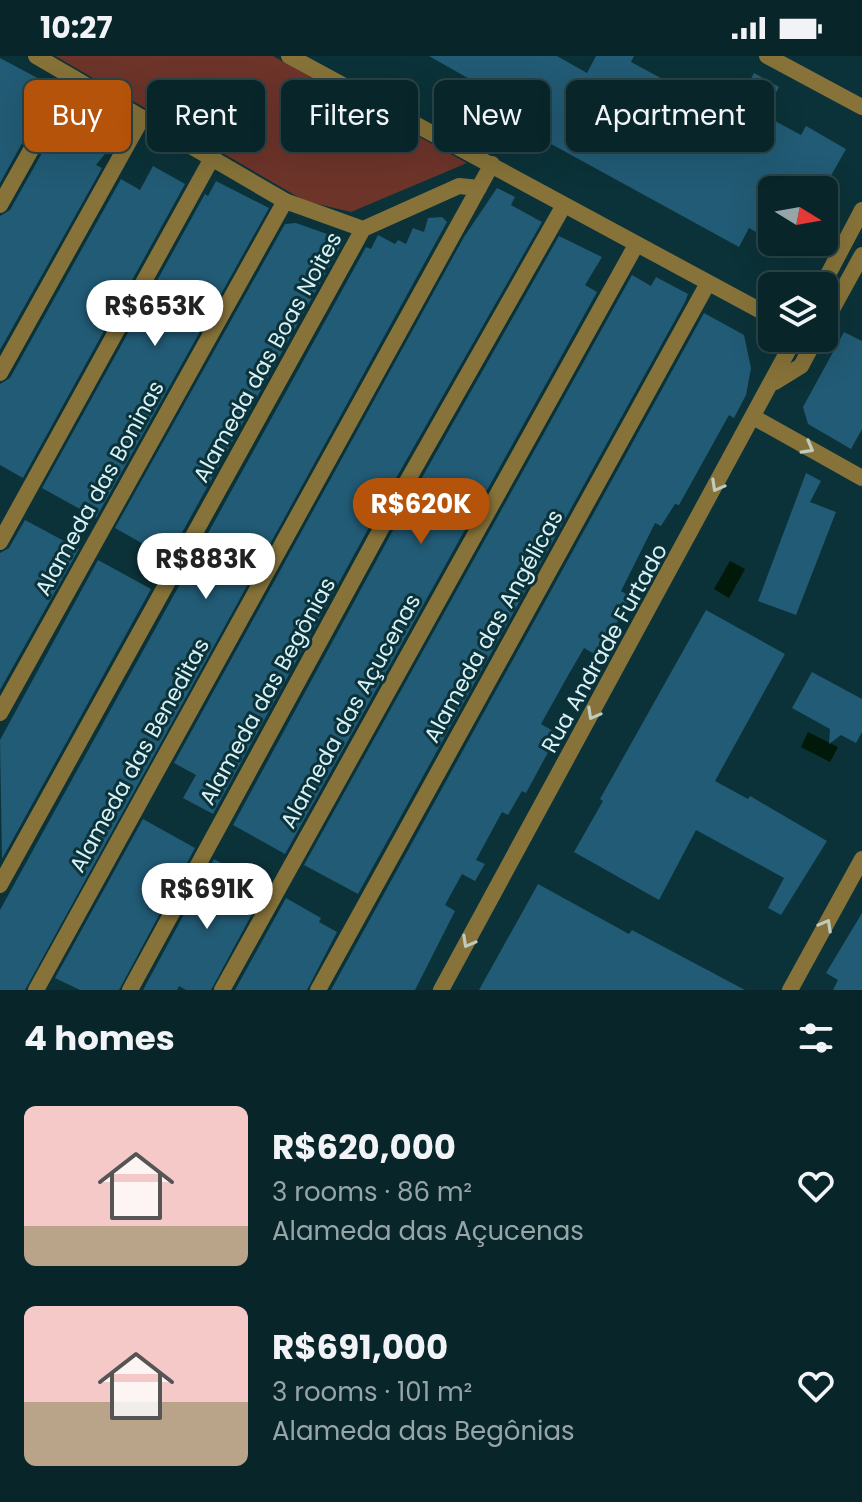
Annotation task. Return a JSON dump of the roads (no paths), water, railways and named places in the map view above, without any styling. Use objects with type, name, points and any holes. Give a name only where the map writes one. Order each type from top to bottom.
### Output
[{"type":"street","points":[[36,56],[285,201],[363,229],[459,186],[479,188]]},
{"type":"street","points":[[289,56],[758,310]]},
{"type":"street","points":[[767,56],[862,107]]},
{"type":"street","points":[[0,205],[72,77]]},
{"type":"street","points":[[0,373],[142,118]]},
{"type":"street","points":[[0,542],[212,158]]},
{"type":"street","name":"Alameda das Beneditas","points":[[36,990],[492,164]]},
{"type":"street","name":"Alameda das Boninas","points":[[0,713],[285,201]]},
{"type":"street","name":"Alameda das Begônias","points":[[130,990],[401,492],[564,205]]},
{"type":"street","points":[[829,272],[862,210]]},
{"type":"street","name":"Alameda das Boas Noites","points":[[0,885],[363,229]]},
{"type":"street","name":"Alameda das Açucenas","points":[[222,990],[636,245]]},
{"type":"street","points":[[838,299],[862,255]]},
{"type":"street","name":"Alameda das Angélicas","points":[[318,990],[708,283]]},
{"type":"street","points":[[772,383],[788,352]]},
{"type":"street","name":"Rua Andrade Furtado","points":[[441,990],[772,383],[801,366],[808,352]]},
{"type":"street","points":[[755,418],[862,478]]},
{"type":"street","points":[[790,990],[862,859]]}]
